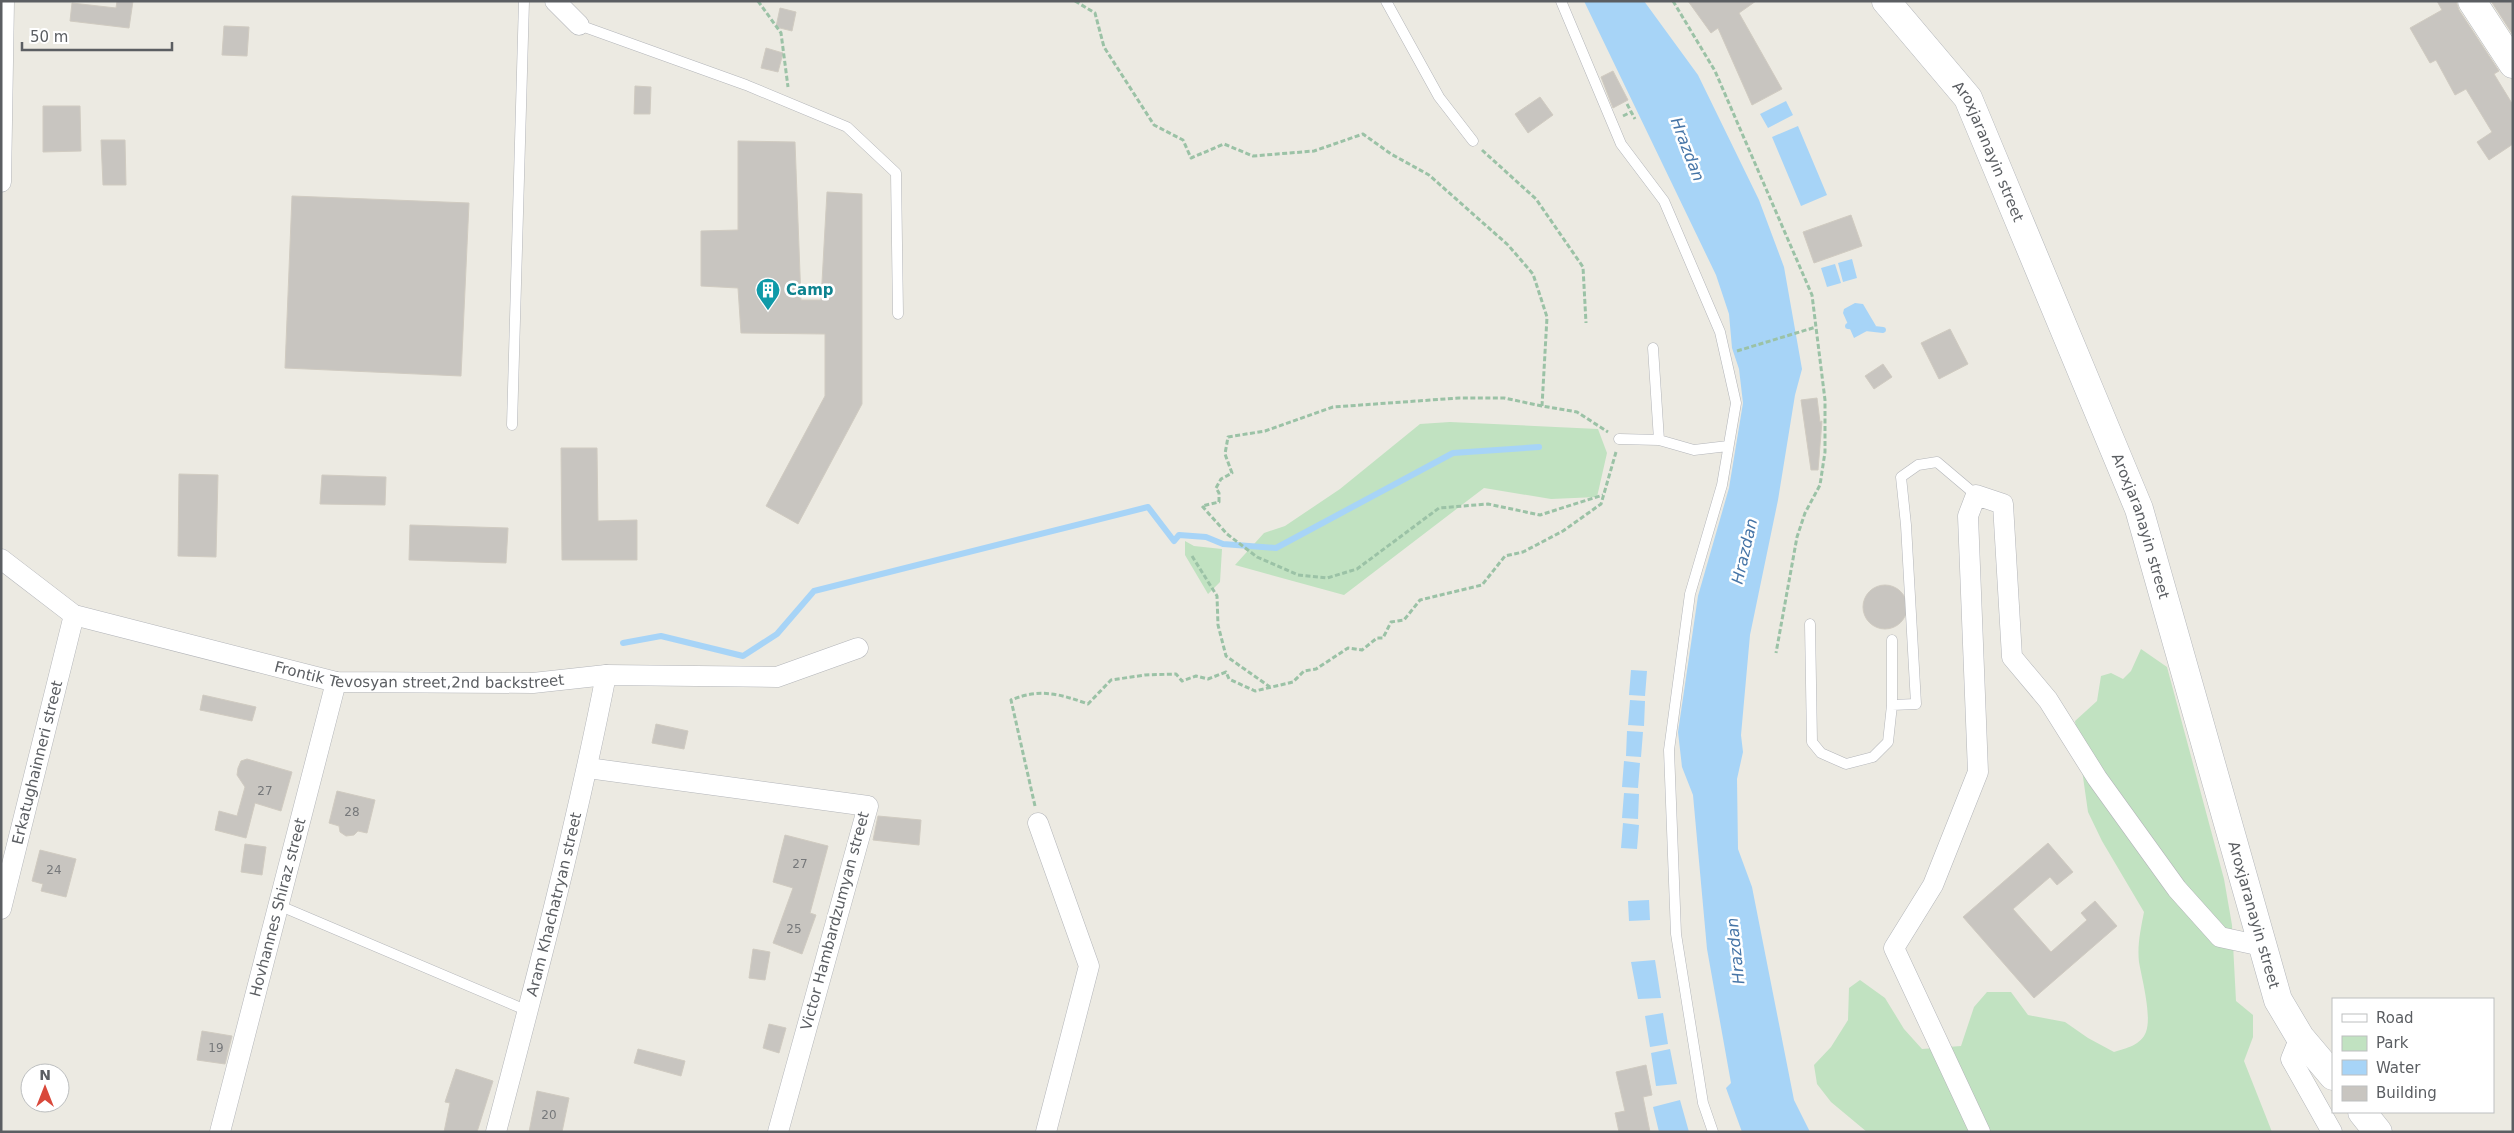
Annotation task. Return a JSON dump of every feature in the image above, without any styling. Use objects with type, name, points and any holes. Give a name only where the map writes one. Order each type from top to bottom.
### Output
[{"type":"main road","name":"Aroxjaranayin street","points":[[1886,1],[1968,98],[2139,509],[2278,1000],[2300,1037],[2332,1075]]},
{"type":"main road","points":[[2472,1],[2513,64]]},
{"type":"main road","points":[[2363,1113],[2378,1132]]},
{"type":"street","points":[[1,182],[4,1]]},
{"type":"street","points":[[556,1],[578,25]]},
{"type":"street","points":[[1980,1132],[1894,948],[1933,885],[1978,772],[1968,516],[1976,495],[2003,504],[2012,657],[2048,700],[2097,778],[2177,889],[2220,937],[2262,946]]},
{"type":"street","name":"Frontik Tevosyan street,2nd backstreet","points":[[1,559],[74,615],[336,682],[533,682],[606,674],[777,677],[858,648]]},
{"type":"street","name":"Erkatughainneri street","points":[[1,909],[74,615]]},
{"type":"street","name":"Aram Khachatryan street","points":[[496,1132],[588,768],[606,674]]},
{"type":"street","name":"Hovhannes Shiraz street","points":[[220,1132],[336,682]]},
{"type":"street","name":"Victor Hambardzumyan street","points":[[588,768],[868,806],[778,1132]]},
{"type":"street","points":[[1038,823],[1089,966],[1046,1132]]},
{"type":"street","points":[[2300,1037],[2291,1059],[2332,1132]]},
{"type":"lane","points":[[512,426],[524,1]]},
{"type":"lane","points":[[1386,1],[1439,97],[1473,141]]},
{"type":"lane","points":[[1561,1],[1621,144],[1664,201],[1720,332],[1736,402],[1722,485],[1690,594],[1669,750],[1676,934],[1704,1103],[1713,1132]]},
{"type":"lane","points":[[578,25],[746,85],[847,127],[896,173],[898,314]]},
{"type":"lane","points":[[1653,348],[1660,440]]},
{"type":"lane","points":[[1620,440],[1660,440],[1694,450],[1728,446]]},
{"type":"lane","points":[[1892,706],[1916,704],[1906,525],[1900,477],[1918,465],[1937,462],[1976,495]]},
{"type":"lane","points":[[1810,624],[1812,742],[1821,753],[1846,764],[1873,757],[1888,742],[1892,706],[1892,640]]},
{"type":"lane","points":[[278,905],[528,1011]]},
{"type":"path","points":[[758,1],[782,33],[790,103]]},
{"type":"path","points":[[1075,1],[1094,13],[1104,47],[1154,125],[1183,140],[1191,158],[1224,144],[1253,156],[1314,152],[1363,134],[1436,181],[1508,245],[1533,274],[1547,317],[1542,406]]},
{"type":"path","points":[[1672,1],[1716,71],[1812,296],[1825,400],[1825,452],[1820,485],[1804,513],[1797,537],[1776,653]]},
{"type":"path","points":[[1627,104],[1635,119]]},
{"type":"path","points":[[1473,141],[1536,199],[1583,267],[1586,323]]},
{"type":"path","points":[[1736,351],[1798,334],[1816,327]]},
{"type":"path","points":[[1038,823],[1011,700],[1029,693],[1059,694],[1088,704],[1111,680],[1145,675],[1176,674],[1182,680],[1196,676],[1208,678],[1226,672],[1230,678],[1255,690],[1293,682],[1304,671],[1316,669],[1348,648],[1362,650],[1377,638],[1383,638],[1391,622],[1404,620],[1420,600],[1482,585],[1505,556],[1523,552],[1563,531],[1601,504],[1604,494],[1620,440],[1577,412],[1504,398],[1459,398],[1333,407],[1265,432],[1228,437],[1225,454],[1232,473],[1221,479],[1216,488],[1219,493],[1218,502],[1202,506],[1227,534],[1257,557],[1298,576],[1327,578],[1356,569],[1440,508],[1488,504],[1540,515],[1604,494]]},
{"type":"path","points":[[1192,556],[1217,596],[1218,625],[1226,656],[1270,687]]},
{"type":"green space","points":[[1450,422],[1598,429],[1607,453],[1597,497],[1551,499],[1484,488],[1344,595],[1235,565],[1264,533],[1285,526],[1340,489],[1420,424]]},
{"type":"green space","points":[[1185,541],[1194,546],[1222,549],[1220,582],[1208,594],[1185,555]]},
{"type":"green space","points":[[2141,649],[2167,667],[2224,879],[2232,925],[2236,1001],[2253,1015],[2253,1037],[2244,1061],[2272,1132],[1867,1132],[1831,1102],[1817,1084],[1814,1065],[1831,1047],[1848,1020],[1849,988],[1860,980],[1885,998],[1904,1029],[1922,1049],[1961,1046],[1974,1007],[1987,992],[2011,992],[2028,1015],[2065,1022],[2088,1038],[2114,1052],[2133,1045],[2144,1036],[2148,1025],[2148,1017],[2139,962],[2139,949],[2144,912],[2102,841],[2088,812],[2075,721],[2097,701],[2101,676],[2111,673],[2123,679],[2131,671]]},
{"type":"water","name":"Hrazdan","points":[[1584,1],[1644,1],[1698,75],[1759,200],[1784,267],[1802,369],[1795,395],[1778,500],[1750,635],[1741,735],[1743,752],[1737,779],[1738,849],[1752,887],[1794,1100],[1810,1132],[1742,1132],[1726,1088],[1731,1083],[1707,949],[1693,795],[1682,767],[1678,732],[1698,596],[1729,488],[1743,403],[1739,369],[1732,348],[1729,314],[1716,275]]},
{"type":"water","points":[[1786,101],[1793,115],[1768,128],[1760,114]]},
{"type":"water","points":[[1798,126],[1827,195],[1801,206],[1772,137]]},
{"type":"water","points":[[1852,259],[1857,278],[1843,282],[1838,263]]},
{"type":"water","points":[[1835,264],[1841,283],[1827,287],[1821,268]]},
{"type":"water","points":[[1855,303],[1863,304],[1876,326],[1854,338],[1843,313],[1844,309]]},
{"type":"water","points":[[1631,670],[1647,671],[1645,696],[1629,695]]},
{"type":"water","points":[[1630,700],[1645,701],[1644,726],[1628,725]]},
{"type":"water","points":[[1627,731],[1643,732],[1641,757],[1626,756]]},
{"type":"water","points":[[1624,761],[1640,763],[1638,788],[1622,787]]},
{"type":"water","points":[[1624,793],[1639,794],[1638,819],[1622,818]]},
{"type":"water","points":[[1623,823],[1639,825],[1637,849],[1621,848]]},
{"type":"water","points":[[1649,900],[1650,920],[1629,921],[1628,901]]},
{"type":"water","points":[[1655,960],[1661,998],[1638,999],[1631,962]]},
{"type":"water","points":[[1663,1013],[1668,1044],[1650,1047],[1645,1016]]},
{"type":"water","points":[[1670,1049],[1677,1084],[1656,1086],[1651,1053]]},
{"type":"water","points":[[1680,1100],[1689,1132],[1659,1132],[1653,1107]]},
{"type":"building","points":[[117,1],[133,1],[129,28],[70,21],[72,3],[116,8]]},
{"type":"building","points":[[1688,1],[1756,1],[1739,13],[1782,89],[1752,105],[1718,28],[1711,33]]},
{"type":"building","points":[[2437,1],[2456,1],[2459,10],[2499,71],[2494,74],[2513,105],[2513,144],[2489,160],[2477,142],[2492,132],[2466,89],[2455,95],[2436,60],[2430,63],[2410,28],[2442,10]]},
{"type":"building","points":[[2491,1],[2513,1],[2513,35]]},
{"type":"building","points":[[780,8],[796,12],[792,31],[776,27]]},
{"type":"building","points":[[224,26],[249,27],[247,56],[222,55]]},
{"type":"building","points":[[766,48],[783,53],[778,72],[761,68]]},
{"type":"building","points":[[1613,71],[1628,100],[1613,108],[1601,77]]},
{"type":"building","points":[[635,86],[651,87],[650,114],[634,114]]},
{"type":"building","points":[[1540,97],[1553,115],[1528,133],[1515,114]]},
{"type":"building","points":[[43,106],[80,106],[81,151],[43,152]]},
{"type":"building","points":[[101,140],[125,140],[126,185],[103,185]]},
{"type":"building","name":"Camp","points":[[738,141],[795,142],[801,300],[821,300],[827,192],[862,194],[862,404],[798,524],[766,506],[825,396],[825,334],[741,333],[738,288],[701,286],[701,231],[738,230]]},
{"type":"building","points":[[292,196],[469,203],[461,376],[285,368]]},
{"type":"building","points":[[1851,215],[1862,246],[1814,263],[1803,232]]},
{"type":"building","points":[[1950,329],[1968,364],[1939,379],[1921,343]]},
{"type":"building","points":[[1883,364],[1892,377],[1874,389],[1865,376]]},
{"type":"building","points":[[1817,398],[1820,422],[1822,421],[1818,470],[1811,470],[1801,400]]},
{"type":"building","points":[[561,448],[597,448],[598,521],[637,520],[637,560],[562,560]]},
{"type":"building","points":[[179,474],[218,475],[216,557],[178,556]]},
{"type":"building","points":[[322,475],[386,477],[385,505],[320,504]]},
{"type":"building","points":[[410,525],[508,528],[506,563],[409,560]]},
{"type":"building","points":[[1885,585],[1897,589],[1903,595],[1907,607],[1903,619],[1897,625],[1885,629],[1873,625],[1867,619],[1863,607],[1867,595],[1873,589]]},
{"type":"building","points":[[203,695],[256,707],[252,721],[200,710]]},
{"type":"building","points":[[656,724],[688,731],[684,749],[652,743]]},
{"type":"building","points":[[247,759],[292,772],[281,811],[255,803],[246,838],[215,830],[219,811],[237,816],[245,787],[237,775],[238,768],[241,761]]},
{"type":"building","points":[[337,791],[375,800],[367,833],[358,831],[354,835],[346,836],[340,832],[339,826],[329,823]]},
{"type":"building","points":[[878,816],[921,820],[919,845],[873,840]]},
{"type":"building","points":[[785,835],[828,846],[810,913],[816,915],[802,954],[773,943],[793,888],[773,882]]},
{"type":"building","points":[[2048,843],[2073,872],[2057,885],[2050,877],[2013,909],[2051,952],[2087,920],[2081,913],[2095,901],[2117,926],[2034,998],[1963,917]]},
{"type":"building","points":[[245,844],[266,847],[262,875],[241,872]]},
{"type":"building","points":[[40,850],[76,859],[66,897],[41,891],[43,884],[32,881]]},
{"type":"building","points":[[753,949],[770,952],[765,980],[749,978]]},
{"type":"building","points":[[769,1024],[786,1028],[779,1053],[763,1048]]},
{"type":"building","points":[[202,1031],[232,1036],[225,1064],[197,1060]]},
{"type":"building","points":[[638,1049],[685,1061],[681,1076],[634,1063]]},
{"type":"building","points":[[1646,1065],[1652,1095],[1643,1097],[1650,1132],[1619,1132],[1615,1113],[1625,1111],[1616,1072]]},
{"type":"building","points":[[456,1069],[493,1081],[477,1132],[444,1132],[450,1103],[445,1102]]},
{"type":"building","points":[[537,1091],[569,1098],[562,1132],[529,1132]]},
{"type":"waterway","points":[[1848,326],[1883,330]]},
{"type":"waterway","points":[[623,643],[661,636],[743,656],[777,634],[814,591],[1148,507],[1174,541],[1179,535],[1206,537],[1223,544],[1276,548],[1453,453],[1539,447]]},
{"type":"place","name":"Camp","points":[[768,311]]}]
